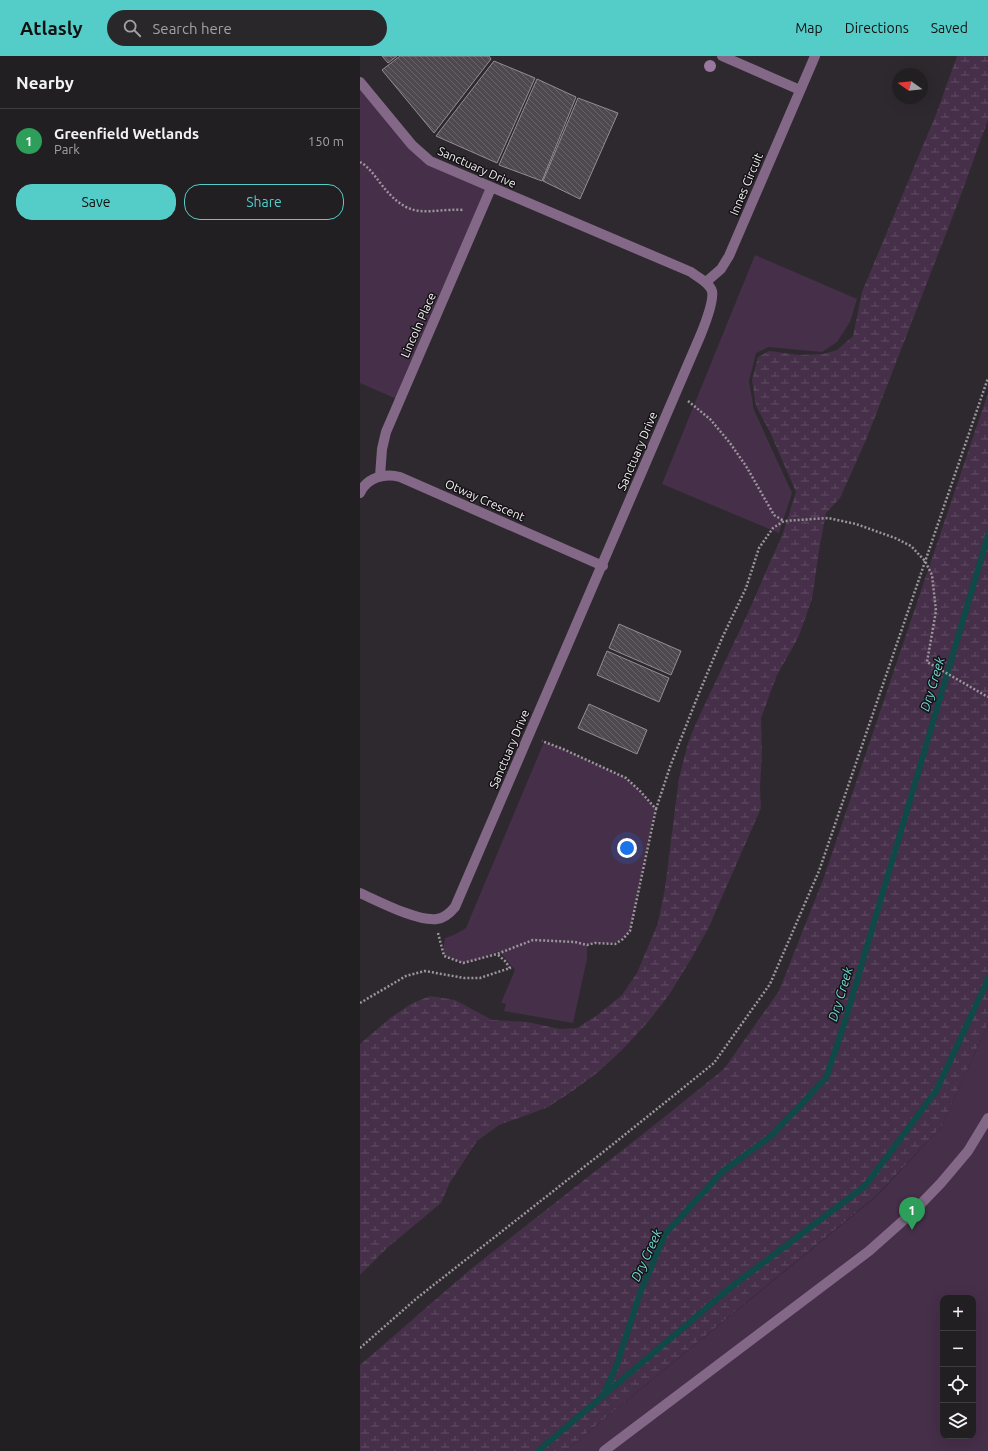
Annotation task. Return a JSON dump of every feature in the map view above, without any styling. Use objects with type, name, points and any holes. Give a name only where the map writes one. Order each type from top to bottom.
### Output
[{"type":"street","points":[[722,56],[800,90]]},
{"type":"street","name":"Innes Circuit","points":[[706,282],[721,269],[729,256],[815,56]]},
{"type":"street","name":"Sanctuary Drive","points":[[360,82],[412,145],[430,160],[690,272],[706,282],[712,291],[711,305],[702,334],[455,907],[448,915],[434,919]]},
{"type":"street","name":"Lincoln Place","points":[[380,476],[382,449],[386,432],[492,188]]},
{"type":"street","name":"Otway Crescent","points":[[380,476],[390,475],[400,477],[603,566]]},
{"type":"street","points":[[360,493],[362,489],[372,480],[380,476]]},
{"type":"street","points":[[360,893],[415,916],[434,919]]},
{"type":"street","points":[[604,1451],[869,1251],[914,1211],[941,1183],[968,1151],[988,1118]]},
{"type":"path","points":[[360,162],[402,206],[430,212],[464,210]]},
{"type":"path","points":[[360,1348],[417,1298],[714,1063],[770,984],[819,871],[988,378]]},
{"type":"path","points":[[677,392],[710,419],[730,443],[746,466],[774,515],[784,521]]},
{"type":"path","points":[[434,919],[444,956],[463,963],[497,954],[533,940],[576,942],[587,945],[595,943],[614,944],[623,939],[630,932],[656,809],[671,764],[723,636],[746,588],[759,548],[773,528],[784,521],[828,518],[856,524],[896,538],[911,546],[925,561],[932,575],[936,611],[927,662],[988,697]]},
{"type":"path","points":[[530,735],[626,778],[656,809]]},
{"type":"path","points":[[360,1003],[406,976],[425,971],[464,978],[480,978],[510,968],[506,961],[497,954]]},
{"type":"green space","points":[[957,56],[988,56],[988,120],[959,200],[866,440],[840,498],[826,513],[812,599],[798,638],[777,675],[761,718],[761,808],[708,929],[669,995],[648,1022],[622,1050],[597,1073],[548,1107],[499,1125],[477,1141],[449,1184],[441,1203],[387,1248],[360,1275],[360,1044],[390,1018],[411,1004],[430,996],[455,1000],[492,1020],[527,1022],[560,1029],[577,1028],[596,1016],[622,995],[637,973],[658,923],[665,888],[679,778],[688,743],[782,536],[796,492],[770,432],[756,406],[752,380],[758,357],[769,351],[799,355],[823,354],[837,350],[853,336],[862,292],[937,112]]},
{"type":"green space","points":[[360,82],[420,153],[491,188],[399,400],[360,383]]},
{"type":"green space","points":[[755,255],[857,299],[850,322],[837,342],[822,352],[769,347],[756,353],[749,381],[754,410],[792,493],[779,533],[662,484]]},
{"type":"green space","points":[[988,393],[988,1024],[942,1126],[876,1196],[565,1451],[360,1451],[360,1365],[472,1268],[724,1069],[779,991],[824,877]]},
{"type":"green space","points":[[544,742],[563,749],[626,778],[656,809],[652,822],[630,931],[619,941],[614,943],[594,943],[587,945],[587,959],[573,1023],[504,1011],[506,1004],[501,1003],[515,970],[499,951],[483,958],[463,963],[444,956],[443,951],[445,938],[466,928]]},
{"type":"green space","points":[[988,1024],[988,1451],[565,1451],[877,1196],[942,1126]]},
{"type":"building","points":[[382,56],[397,56],[388,63]]},
{"type":"building","points":[[400,56],[489,56],[491,59],[434,133],[382,70]]},
{"type":"building","points":[[494,61],[535,78],[497,163],[436,136]]},
{"type":"building","points":[[537,79],[576,97],[542,181],[499,165]]},
{"type":"building","points":[[578,98],[618,113],[580,199],[543,181]]},
{"type":"building","points":[[619,624],[681,651],[671,675],[609,648]]},
{"type":"building","points":[[607,651],[669,678],[659,702],[597,675]]},
{"type":"building","points":[[589,704],[647,730],[637,754],[578,728]]},
{"type":"waterway","name":"Dry Creek","points":[[603,1396],[617,1364],[640,1293],[665,1234],[722,1172],[771,1136],[826,1078],[845,1021],[988,535]]},
{"type":"waterway","name":"Dry Creek","points":[[538,1451],[731,1287],[865,1186],[936,1091],[988,977]]},
{"type":"place","name":"Greenfield Wetlands","points":[[912,1230]]}]
